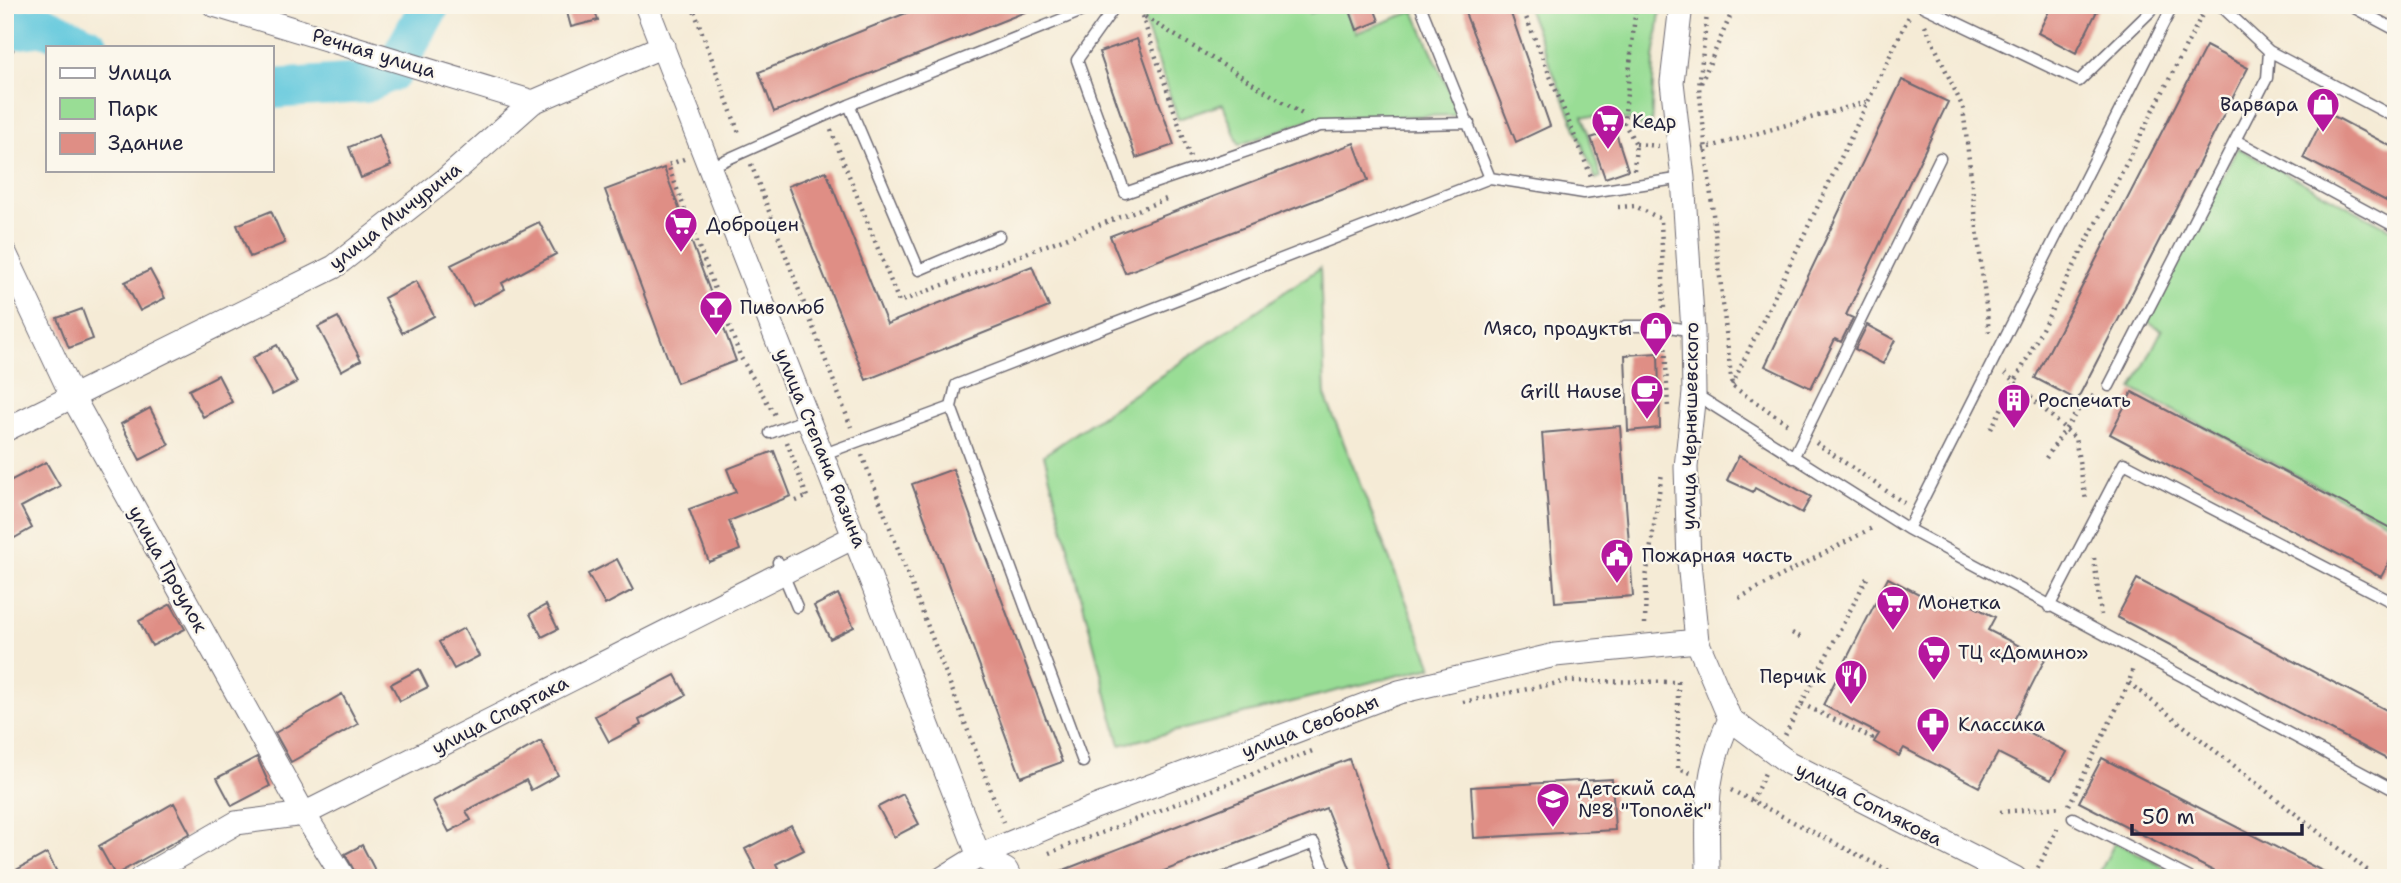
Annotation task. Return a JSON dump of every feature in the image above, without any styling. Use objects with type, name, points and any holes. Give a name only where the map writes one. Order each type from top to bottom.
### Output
[{"type":"street","name":"Речная улица","points":[[214,5],[533,102]]},
{"type":"street","name":"улица Степана Разина","points":[[646,5],[824,454],[979,856]]},
{"type":"street","name":"улица Чернышевского","points":[[1681,5],[1672,82],[1684,178],[1692,331],[1693,393],[1686,467],[1689,562],[1697,641],[1730,719]]},
{"type":"street","name":"улица Мичурина","points":[[5,429],[71,394],[334,267],[446,179],[533,102],[663,46]]},
{"type":"street","name":"улица Проулок","points":[[5,253],[71,394],[304,814],[344,878]]},
{"type":"street","name":"улица Спартака","points":[[141,878],[236,823],[304,814],[780,567],[856,536]]},
{"type":"street","name":"улица Свободы","points":[[949,876],[979,856],[1095,807],[1399,692],[1555,655],[1697,641]]},
{"type":"street","points":[[1708,878],[1709,778],[1715,750],[1730,719]]},
{"type":"street","name":"улица Соплякова","points":[[1730,719],[1789,763],[2015,878]]},
{"type":"street","points":[[979,856],[1006,870],[1010,878]]},
{"type":"lane","points":[[707,159],[746,151],[849,105],[1097,5]]},
{"type":"lane","points":[[1116,5],[1077,60],[1125,193],[1320,126],[1469,123]]},
{"type":"lane","points":[[1420,5],[1490,178]]},
{"type":"lane","points":[[1920,11],[2078,81],[2157,5]]},
{"type":"lane","points":[[1908,529],[2173,5]]},
{"type":"lane","points":[[2220,5],[2269,51],[2396,118]]},
{"type":"lane","points":[[2349,5],[2396,30]]},
{"type":"lane","points":[[2109,386],[2267,78],[2269,51]]},
{"type":"lane","points":[[849,105],[919,270],[999,236]]},
{"type":"lane","points":[[2236,141],[2396,226]]},
{"type":"lane","points":[[1793,458],[1940,158]]},
{"type":"lane","points":[[1083,762],[951,407],[956,385],[1490,178],[1597,192],[1684,178]]},
{"type":"lane","points":[[1625,326],[1664,326],[1692,331]]},
{"type":"lane","points":[[1693,393],[1890,519],[2049,607],[2396,791]]},
{"type":"lane","points":[[824,454],[951,407]]},
{"type":"lane","points":[[770,433],[809,418]]},
{"type":"lane","points":[[2049,607],[2124,463],[2392,602],[2396,608]]},
{"type":"lane","points":[[780,567],[797,607]]},
{"type":"lane","points":[[2068,818],[2190,878]]},
{"type":"lane","points":[[1223,878],[1314,843],[1329,878]]},
{"type":"path","points":[[5,53],[12,50],[6,18],[13,5]]},
{"type":"path","points":[[692,5],[742,139],[707,159],[668,166],[741,358],[782,428],[807,497]]},
{"type":"path","points":[[1139,5],[1195,169]]},
{"type":"path","points":[[1521,5],[1592,180],[1579,178]]},
{"type":"path","points":[[1635,206],[1633,186],[1636,144],[1624,122],[1636,5]]},
{"type":"path","points":[[1708,5],[1699,87],[1732,386],[1914,5]]},
{"type":"path","points":[[1699,87],[1735,5]]},
{"type":"path","points":[[1991,429],[2207,5]]},
{"type":"path","points":[[1920,11],[1963,108],[1992,361],[2076,438],[2091,528],[2101,617],[2110,623]]},
{"type":"path","points":[[1142,15],[1320,126]]},
{"type":"path","points":[[1706,149],[1867,102]]},
{"type":"path","points":[[825,116],[899,302],[1108,221]]},
{"type":"path","points":[[746,151],[998,813]]},
{"type":"path","points":[[1597,192],[1599,207],[1635,206],[1661,219],[1668,416]]},
{"type":"path","points":[[2046,458],[2083,403],[2109,386]]},
{"type":"path","points":[[1625,682],[1630,649],[1625,637],[1646,624],[1646,578],[1662,470]]},
{"type":"path","points":[[1738,598],[1890,519]]},
{"type":"path","points":[[1790,727],[1867,578]]},
{"type":"path","points":[[1792,633],[1802,638]]},
{"type":"path","points":[[2000,812],[2068,807],[2129,683],[2137,653]]},
{"type":"path","points":[[1451,705],[1567,681],[1678,682],[1678,769]]},
{"type":"path","points":[[2129,683],[2377,878]]},
{"type":"path","points":[[1802,704],[1872,738],[1869,743]]},
{"type":"path","points":[[1044,855],[1324,747]]},
{"type":"path","points":[[1709,778],[1903,878]]},
{"type":"path","points":[[2033,878],[2068,818]]},
{"type":"green space","points":[[1176,5],[1306,5],[1309,13],[1344,5],[1356,33],[1414,11],[1460,115],[1311,119],[1239,145],[1223,104],[1178,119],[1142,15]]},
{"type":"green space","points":[[1526,5],[1661,5],[1654,59],[1651,132],[1631,120],[1583,116],[1601,177],[1596,179]]},
{"type":"green space","points":[[2238,148],[2396,232],[2396,527],[2132,389],[2162,330],[2147,321]]},
{"type":"green space","points":[[1320,268],[1325,395],[1432,667],[1120,745],[1044,455]]},
{"type":"green space","points":[[2115,842],[2185,878],[2097,878]]},
{"type":"building","points":[[565,5],[593,5],[598,20],[571,27]]},
{"type":"building","points":[[926,5],[1040,6],[774,112],[759,72]]},
{"type":"building","points":[[1348,5],[1373,5],[1379,21],[1357,30]]},
{"type":"building","points":[[1462,5],[1508,5],[1550,126],[1516,142]]},
{"type":"building","points":[[2052,5],[2100,5],[2076,53],[2038,33]]},
{"type":"building","points":[[1137,39],[1174,145],[1136,158],[1099,52]]},
{"type":"building","points":[[2206,46],[2248,68],[2077,400],[2035,378]]},
{"type":"building","points":[[1902,80],[1948,102],[1846,315],[1853,318],[1841,342],[1835,339],[1811,388],[1765,366]]},
{"type":"building","points":[[2326,112],[2396,149],[2396,206],[2303,158]]},
{"type":"building","points":[[1615,130],[1628,170],[1605,178],[1591,138]]},
{"type":"building","points":[[379,135],[391,166],[361,178],[349,147]]},
{"type":"building","points":[[1354,143],[1368,180],[1125,273],[1110,236]]},
{"type":"building","points":[[664,168],[736,361],[677,383],[605,190]]},
{"type":"building","points":[[826,171],[887,324],[1032,266],[1049,307],[866,380],[788,186]]},
{"type":"building","points":[[271,211],[285,243],[250,257],[237,225]]},
{"type":"building","points":[[539,222],[556,254],[502,283],[505,289],[473,306],[451,265]]},
{"type":"building","points":[[150,270],[165,298],[140,311],[125,282]]},
{"type":"building","points":[[416,281],[434,316],[402,333],[384,298]]},
{"type":"building","points":[[82,309],[93,339],[69,348],[57,318]]},
{"type":"building","points":[[338,317],[361,360],[341,371],[318,327]]},
{"type":"building","points":[[1867,325],[1895,340],[1883,364],[1855,349]]},
{"type":"building","points":[[277,345],[297,382],[272,395],[252,358]]},
{"type":"building","points":[[1658,353],[1660,428],[1628,431],[1625,355]]},
{"type":"building","points":[[218,375],[232,402],[203,417],[189,390]]},
{"type":"building","points":[[2132,392],[2396,531],[2396,550],[2381,577],[2110,434]]},
{"type":"building","points":[[150,408],[169,445],[140,460],[121,424]]},
{"type":"building","points":[[1620,426],[1633,596],[1555,602],[1542,433]]},
{"type":"building","points":[[774,451],[791,496],[729,521],[740,550],[709,562],[689,509],[736,492],[727,469]]},
{"type":"building","points":[[1739,456],[1811,497],[1802,513],[1755,488],[1753,492],[1727,480]]},
{"type":"building","points":[[46,462],[60,486],[21,507],[32,528],[11,540],[5,530],[5,478],[8,482]]},
{"type":"building","points":[[953,469],[1062,762],[1021,777],[912,484]]},
{"type":"building","points":[[617,559],[633,590],[605,605],[588,574]]},
{"type":"building","name":"ТЦ «Домино»","points":[[1888,578],[1946,608],[1953,596],[1995,617],[1988,630],[2045,659],[2012,724],[2067,752],[2051,780],[1998,753],[1979,787],[1904,748],[1899,756],[1874,742],[1879,734],[1823,705]]},
{"type":"building","points":[[2137,579],[2396,715],[2396,764],[2117,617]]},
{"type":"building","points":[[838,594],[854,627],[830,639],[814,606]]},
{"type":"building","points":[[171,604],[185,629],[152,646],[139,621]]},
{"type":"building","points":[[546,605],[558,629],[542,637],[530,614]]},
{"type":"building","points":[[464,628],[479,656],[454,669],[439,642]]},
{"type":"building","points":[[419,669],[428,687],[400,701],[391,684]]},
{"type":"building","points":[[675,675],[686,695],[639,720],[641,725],[609,742],[595,716]]},
{"type":"building","points":[[342,694],[358,724],[291,762],[275,733]]},
{"type":"building","points":[[541,741],[558,775],[531,790],[526,780],[466,811],[471,820],[449,832],[433,801]]},
{"type":"building","points":[[257,757],[270,786],[232,806],[217,778]]},
{"type":"building","points":[[2102,758],[2336,878],[2227,878],[2079,802]]},
{"type":"building","points":[[1349,759],[1392,878],[1354,878],[1326,808],[1146,878],[1043,878]]},
{"type":"building","points":[[1612,779],[1615,830],[1474,838],[1471,787]]},
{"type":"building","points":[[903,794],[919,824],[894,837],[878,807]]},
{"type":"building","points":[[174,803],[190,833],[115,875],[99,846]]},
{"type":"building","points":[[791,825],[804,850],[776,864],[783,878],[760,878],[745,849]]},
{"type":"building","points":[[362,845],[379,878],[358,878],[345,854]]},
{"type":"building","points":[[47,853],[60,878],[5,878],[5,876]]},
{"type":"waterway","points":[[273,89],[365,83],[394,70],[430,5]]},
{"type":"waterway","points":[[5,31],[45,26],[87,46]]},
{"type":"place","name":"Варвара","points":[[2323,134]]},
{"type":"place","name":"Кедр","points":[[1608,151]]},
{"type":"place","name":"Доброцен","points":[[681,254]]},
{"type":"place","name":"Пиволюб","points":[[716,337]]},
{"type":"place","name":"Мясо, продукты","points":[[1656,358]]},
{"type":"place","name":"Grill Hause","points":[[1647,421]]},
{"type":"place","name":"Роспечать","points":[[2014,430]]},
{"type":"place","name":"Пожарная часть","points":[[1617,585]]},
{"type":"place","name":"Монетка","points":[[1893,632]]},
{"type":"place","name":"ТЦ «Домино»","points":[[1934,682]]},
{"type":"place","name":"Перчик","points":[[1851,706]]},
{"type":"place","name":"Классика","points":[[1933,754]]},
{"type":"place","name":"Детский сад №8 \"Тополёк\"","points":[[1553,829]]}]
